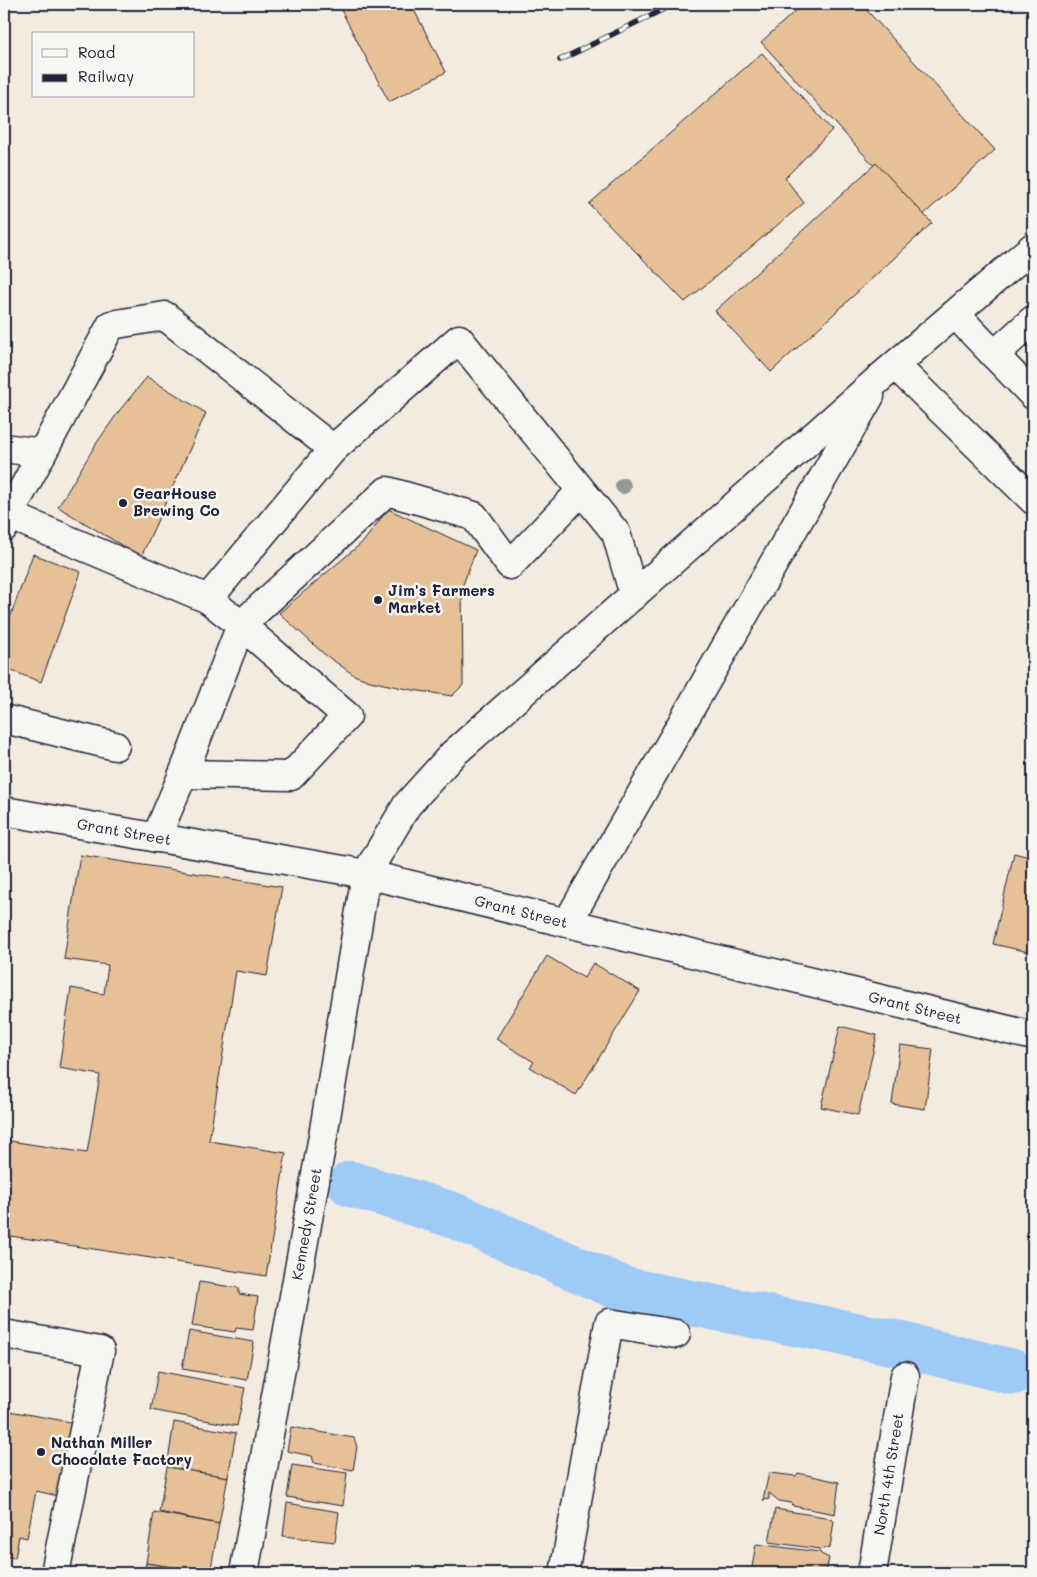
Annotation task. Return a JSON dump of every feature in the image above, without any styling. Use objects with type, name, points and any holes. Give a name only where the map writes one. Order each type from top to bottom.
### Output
[{"type":"street","points":[[366,874],[407,805],[453,754],[888,371],[1033,247]]},
{"type":"street","points":[[955,314],[1033,395]]},
{"type":"street","points":[[183,774],[291,776],[347,716],[208,599],[6,521],[111,325],[165,316],[332,449]]},
{"type":"street","points":[[994,355],[1033,320]]},
{"type":"street","points":[[208,599],[332,449],[459,339],[616,533],[634,595]]},
{"type":"street","points":[[888,371],[1033,500]]},
{"type":"street","points":[[567,923],[888,371]]},
{"type":"street","points":[[4,448],[42,454]]},
{"type":"street","points":[[156,838],[241,625],[387,491],[474,516],[510,565],[582,491]]},
{"type":"street","points":[[4,719],[115,746]]},
{"type":"street","name":"Grant Street","points":[[4,811],[366,874],[1033,1036]]},
{"type":"street","name":"Kennedy Street","points":[[244,1573],[323,1136],[366,874]]},
{"type":"street","points":[[564,1573],[609,1322],[676,1334]]},
{"type":"street","points":[[4,1334],[100,1351],[55,1573]]},
{"type":"street","name":"North 4th Street","points":[[872,1573],[905,1376]]},
{"type":"building","points":[[338,4],[411,4],[446,72],[389,102]]},
{"type":"building","points":[[803,4],[861,4],[995,150],[921,217],[761,42]]},
{"type":"building","points":[[762,53],[832,130],[785,178],[804,203],[685,302],[589,204]]},
{"type":"building","points":[[876,163],[932,223],[771,372],[715,311]]},
{"type":"building","points":[[147,377],[206,413],[141,557],[58,507],[96,444],[119,411]]},
{"type":"building","name":"Jim's Farmers Market","points":[[388,509],[476,550],[462,587],[463,685],[452,696],[407,689],[370,681],[354,675],[324,654],[279,613],[364,541]]},
{"type":"building","points":[[33,554],[81,572],[41,682],[4,668],[4,634]]},
{"type":"building","points":[[1014,853],[1033,858],[1033,953],[993,944]]},
{"type":"building","points":[[80,855],[282,887],[267,976],[236,971],[209,1141],[286,1153],[266,1276],[4,1235],[4,1140],[87,1153],[100,1075],[59,1068],[71,988],[104,994],[108,965],[64,959]]},
{"type":"building","points":[[547,956],[584,978],[593,963],[640,991],[576,1095],[530,1067],[534,1062],[496,1039]]},
{"type":"building","points":[[840,1026],[877,1035],[858,1115],[821,1107]]},
{"type":"building","points":[[900,1045],[933,1049],[925,1109],[892,1104]]},
{"type":"building","points":[[199,1282],[239,1288],[239,1294],[258,1297],[253,1330],[236,1328],[235,1332],[192,1326]]},
{"type":"building","points":[[189,1331],[254,1342],[247,1380],[182,1369]]},
{"type":"building","points":[[158,1371],[245,1388],[237,1426],[151,1410]]},
{"type":"building","points":[[4,1410],[76,1423],[63,1497],[36,1491],[27,1538],[19,1536],[15,1558],[4,1556]]},
{"type":"building","points":[[174,1422],[236,1433],[228,1477],[167,1467]]},
{"type":"building","points":[[291,1427],[354,1438],[357,1447],[353,1470],[314,1463],[312,1456],[287,1451]]},
{"type":"building","points":[[292,1465],[347,1473],[343,1506],[287,1497]]},
{"type":"building","points":[[167,1467],[228,1477],[219,1524],[159,1512]]},
{"type":"building","points":[[769,1473],[796,1476],[798,1473],[839,1482],[835,1514],[793,1506],[792,1503],[779,1501],[769,1493],[769,1499],[763,1500]]},
{"type":"building","points":[[287,1503],[339,1512],[335,1542],[283,1536]]},
{"type":"building","points":[[775,1509],[825,1517],[834,1521],[830,1548],[820,1549],[769,1542]]},
{"type":"building","points":[[154,1512],[219,1524],[210,1573],[146,1563]]},
{"type":"building","points":[[756,1544],[820,1552],[829,1558],[826,1573],[751,1573]]},
{"type":"building","points":[[146,1563],[206,1573],[144,1573]]},
{"type":"building","points":[[272,1569],[297,1573],[271,1573]]},
{"type":"waterway","points":[[351,1184],[453,1215],[625,1290],[886,1341],[1013,1372]]},
{"type":"railway","points":[[560,60],[674,4]]},
{"type":"place","name":"GearHouse Brewing Co","points":[[123,503]]},
{"type":"place","name":"Jim's Farmers Market","points":[[378,600]]},
{"type":"place","name":"Nathan Miller Chocolate Factory","points":[[41,1452]]}]
